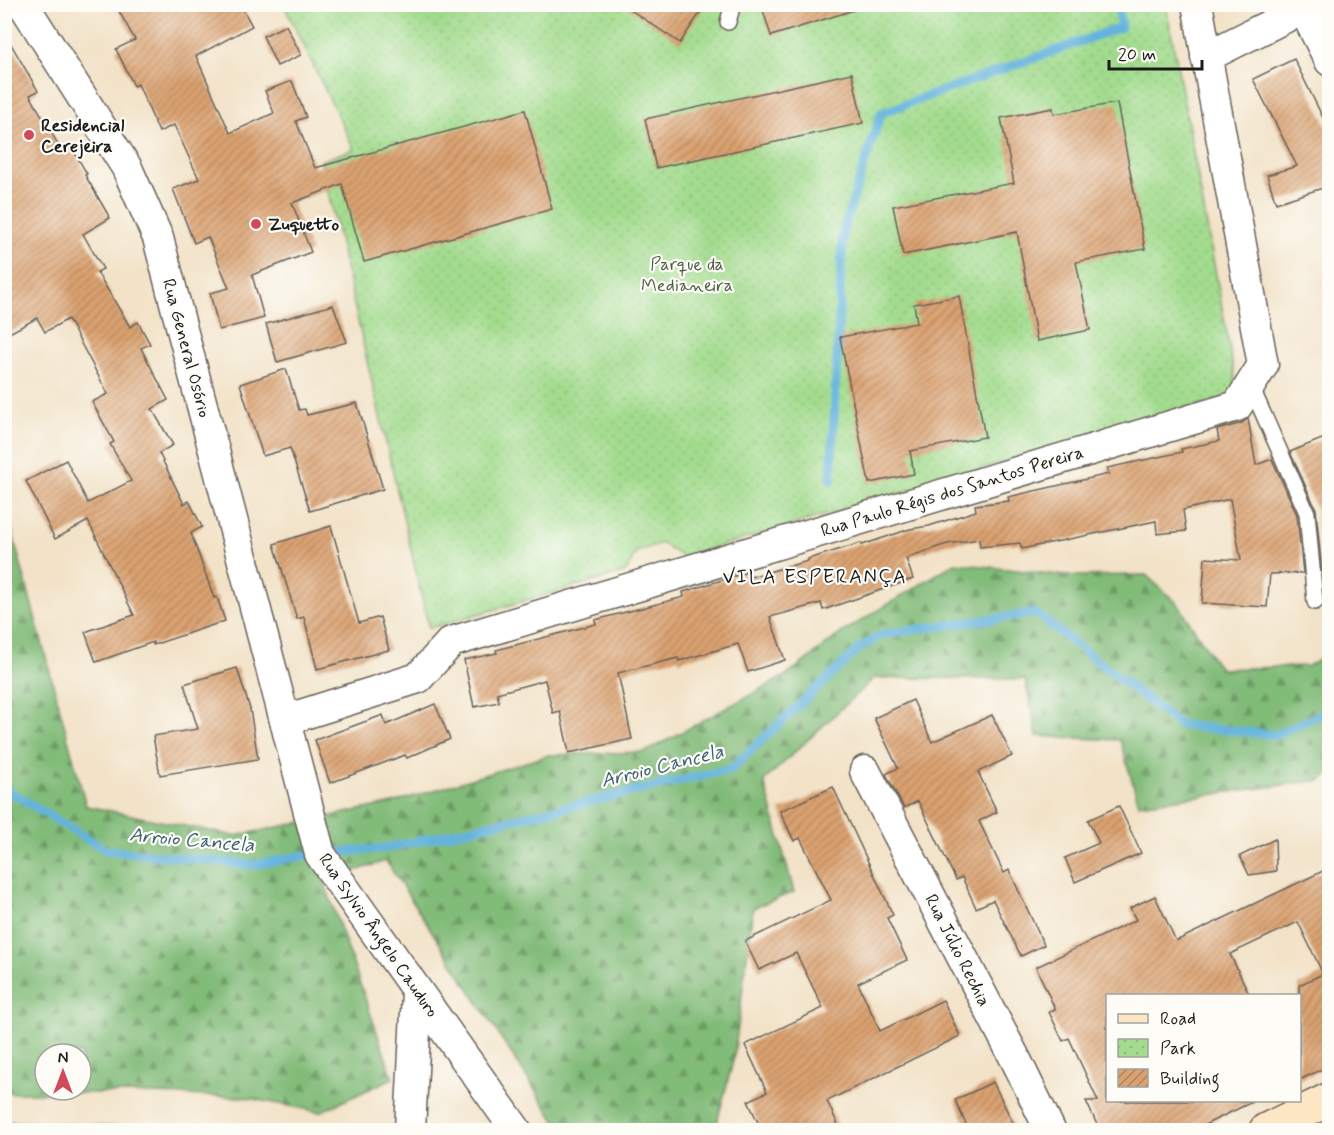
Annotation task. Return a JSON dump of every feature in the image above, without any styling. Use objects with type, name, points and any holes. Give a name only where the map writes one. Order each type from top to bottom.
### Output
[{"type":"street","name":"Rua General Osório","points":[[23,4],[127,168],[158,238],[285,720]]},
{"type":"street","name":"Rua Paulo Régis dos Santos Pereira","points":[[285,720],[418,678],[451,642],[1237,405],[1263,364],[1197,4]]},
{"type":"street","points":[[1206,57],[1305,6],[1329,61]]},
{"type":"street","name":"Rua Sylvio Ângelo Cauduro","points":[[285,720],[320,854],[516,1131]]},
{"type":"street","name":"Rua Júlio Rechia","points":[[865,771],[1017,1062],[1050,1131]]},
{"type":"street","points":[[410,1131],[417,992]]},
{"type":"street","points":[[1266,1131],[1329,1100]]},
{"type":"lane","points":[[728,22],[733,4]]},
{"type":"lane","points":[[1250,384],[1307,513],[1315,602]]},
{"type":"green space","name":"Parque da Medianeira","points":[[284,5],[1166,5],[1238,394],[683,557],[661,543],[636,552],[626,572],[429,628],[321,161],[354,149]]},
{"type":"green space","points":[[4,502],[86,806],[235,836],[389,804],[549,755],[645,752],[787,675],[841,633],[955,563],[1067,576],[1146,575],[1178,604],[1220,669],[1308,666],[1329,655],[1329,774],[1321,780],[1139,804],[1120,740],[1037,736],[1025,679],[874,678],[764,781],[794,892],[753,908],[734,1057],[715,1130],[561,1130],[386,861],[324,881],[393,1078],[320,1112],[244,1097],[93,1093],[93,1042],[33,1042],[33,1093],[5,1093]]},
{"type":"green space","points":[[5,1120],[8,1121],[182,1130],[5,1130]]},
{"type":"building","points":[[115,4],[240,4],[252,26],[196,56],[230,133],[274,113],[265,91],[292,81],[306,117],[296,121],[315,168],[525,110],[552,209],[364,262],[342,184],[292,203],[311,252],[252,275],[264,318],[219,330],[210,293],[229,288],[208,237],[194,243],[173,189],[199,179],[174,125],[159,132],[138,84],[134,86],[116,49],[135,40]]},
{"type":"building","points":[[622,4],[706,4],[680,43]]},
{"type":"building","points":[[761,4],[853,4],[854,10],[771,36]]},
{"type":"building","points":[[286,25],[301,55],[277,66],[263,36]]},
{"type":"building","points":[[4,32],[38,91],[30,95],[63,153],[72,148],[110,218],[83,234],[103,269],[97,272],[130,327],[138,322],[150,344],[141,348],[168,400],[152,409],[173,445],[159,453],[184,504],[189,501],[202,527],[191,533],[214,598],[217,597],[225,621],[96,662],[85,632],[134,615],[88,521],[55,539],[26,481],[66,460],[88,503],[131,481],[110,444],[114,442],[92,402],[108,394],[68,319],[45,332],[37,318],[4,336]]},
{"type":"building","points":[[1294,59],[1329,130],[1329,186],[1276,203],[1267,175],[1297,166],[1253,79]]},
{"type":"building","points":[[852,73],[863,123],[656,168],[645,119]]},
{"type":"building","points":[[1117,103],[1145,249],[1076,262],[1090,330],[1037,341],[1017,232],[903,255],[893,206],[1014,183],[1001,118],[1053,108],[1054,114]]},
{"type":"building","points":[[959,296],[985,437],[910,451],[914,474],[869,483],[840,337],[917,323],[914,304]]},
{"type":"building","points":[[333,305],[347,342],[277,362],[266,324]]},
{"type":"building","points":[[286,369],[299,410],[305,409],[307,415],[357,403],[383,489],[310,511],[290,448],[263,456],[240,384]]},
{"type":"building","points":[[1248,418],[1256,465],[1272,459],[1297,515],[1303,573],[1270,574],[1267,607],[1202,603],[1205,558],[1241,560],[1230,499],[1183,510],[1186,531],[1157,534],[1156,521],[1022,549],[1020,543],[980,547],[979,539],[947,544],[906,558],[913,579],[823,610],[821,603],[770,617],[785,660],[748,672],[738,644],[679,661],[678,658],[618,673],[632,739],[569,753],[560,711],[553,713],[545,680],[497,693],[499,702],[474,707],[464,660],[497,653],[496,650],[596,624],[595,620],[684,597],[683,592],[748,572],[750,577],[910,529],[929,526],[976,511],[975,505],[1009,501],[1008,497],[1109,474],[1107,468],[1182,452],[1181,449],[1219,441],[1217,430],[1242,423]]},
{"type":"building","points":[[1329,436],[1329,572],[1322,572],[1316,509],[1290,452]]},
{"type":"building","points":[[331,526],[359,623],[380,617],[389,650],[317,669],[304,617],[297,619],[274,544]]},
{"type":"building","points":[[237,668],[250,709],[258,759],[160,775],[153,736],[198,729],[184,684]]},
{"type":"building","points":[[913,700],[932,742],[992,715],[1012,756],[978,772],[997,812],[979,821],[1004,873],[1009,870],[1044,945],[1021,956],[993,900],[976,908],[962,877],[956,880],[918,801],[904,808],[886,774],[898,768],[874,718]]},
{"type":"building","points":[[435,704],[450,739],[407,758],[405,755],[330,783],[315,740],[383,715],[386,725]]},
{"type":"building","points":[[833,787],[893,915],[887,918],[907,960],[858,983],[880,1031],[943,1000],[960,1036],[827,1101],[841,1131],[762,1131],[748,1101],[767,1092],[745,1045],[823,1008],[796,953],[759,970],[745,941],[831,900],[800,838],[794,841],[780,811]]},
{"type":"building","points":[[1119,806],[1141,853],[1075,882],[1065,858],[1099,843],[1088,820]]},
{"type":"building","points":[[1275,839],[1276,871],[1249,875],[1240,856]]},
{"type":"building","points":[[1323,871],[1329,886],[1329,1066],[1301,1079],[1301,994],[1299,994],[1299,985],[1323,974],[1298,922],[1230,954],[1249,994],[1106,994],[1106,1102],[1252,1102],[1192,1131],[1100,1131],[1086,1101],[1098,1101],[1069,1038],[1063,1041],[1049,1012],[1055,1009],[1036,967],[1136,920],[1130,908],[1155,896],[1176,941]]},
{"type":"building","points":[[993,1082],[1017,1131],[969,1131],[955,1100]]},
{"type":"waterway","points":[[831,481],[843,231],[881,113],[1121,27],[1118,4]]},
{"type":"waterway","name":"Arroio Cancela","points":[[4,788],[106,850],[254,865],[306,855],[388,848],[731,769],[860,648],[883,634],[1035,613],[1180,725],[1275,735],[1330,710]]},
{"type":"place","name":"Residencial Cerejeira","points":[[29,135]]},
{"type":"place","name":"Zuquetto","points":[[256,224]]},
{"type":"district","name":"VILA ESPERANÇA","points":[[815,576]]}]
